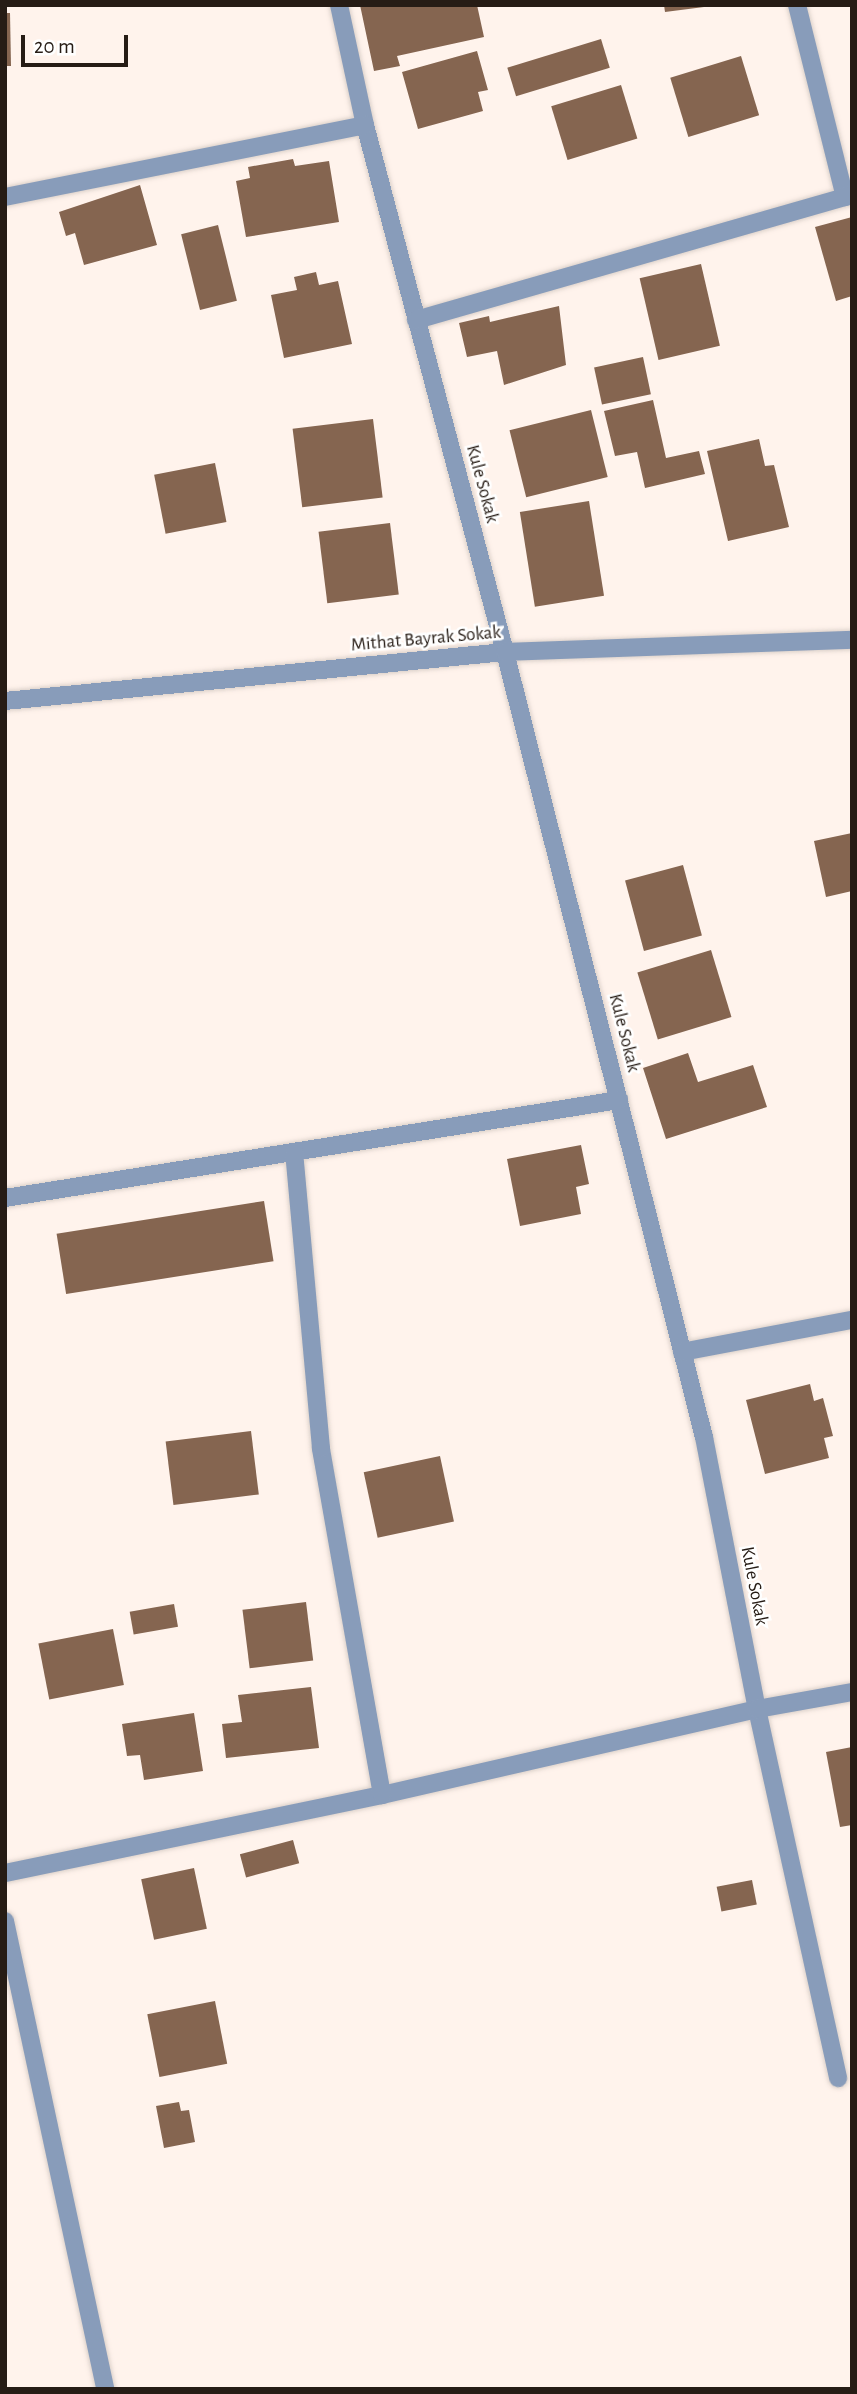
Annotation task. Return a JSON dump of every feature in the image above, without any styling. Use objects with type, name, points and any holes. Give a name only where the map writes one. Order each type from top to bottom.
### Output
[{"type":"street","name":"Kule Sokak","points":[[339,5],[365,125],[505,652],[704,1437],[757,1709],[838,2078]]},
{"type":"street","points":[[416,320],[848,196],[797,5]]},
{"type":"street","points":[[5,197],[365,125]]},
{"type":"street","name":"Mithat Bayrak Sokak","points":[[5,701],[505,652],[852,640]]},
{"type":"street","points":[[5,1198],[619,1100]]},
{"type":"street","points":[[294,1152],[321,1448],[382,1795]]},
{"type":"street","points":[[682,1352],[852,1320]]},
{"type":"street","points":[[5,1873],[382,1795],[757,1709],[852,1692]]},
{"type":"street","points":[[6,1932],[105,2389]]},
{"type":"building","points":[[360,5],[477,5],[484,37],[397,56],[400,66],[374,71]]},
{"type":"building","points":[[664,5],[704,5],[704,7],[665,12]]},
{"type":"building","points":[[5,13],[10,13],[11,66],[5,66]]},
{"type":"building","points":[[601,39],[610,68],[516,96],[507,68]]},
{"type":"building","points":[[477,51],[488,90],[478,92],[483,111],[418,129],[402,72]]},
{"type":"building","points":[[741,56],[759,115],[688,137],[670,78]]},
{"type":"building","points":[[621,85],[637,139],[568,160],[551,106]]},
{"type":"building","points":[[293,159],[295,166],[329,161],[339,222],[246,237],[236,181],[250,178],[248,167]]},
{"type":"building","points":[[140,185],[157,245],[84,265],[75,233],[66,236],[59,212]]},
{"type":"building","points":[[852,217],[852,296],[836,301],[815,227]]},
{"type":"building","points":[[218,225],[237,301],[200,310],[181,234]]},
{"type":"building","points":[[701,264],[720,346],[659,360],[640,278]]},
{"type":"building","points":[[316,272],[319,285],[338,281],[352,344],[284,358],[271,295],[297,290],[294,277]]},
{"type":"building","points":[[559,306],[566,365],[504,385],[497,351],[467,357],[459,323],[489,316],[490,322]]},
{"type":"building","points":[[643,357],[651,394],[602,405],[594,367]]},
{"type":"building","points":[[653,400],[666,458],[699,451],[705,474],[645,488],[637,452],[615,456],[604,411]]},
{"type":"building","points":[[591,410],[608,477],[526,497],[509,430]]},
{"type":"building","points":[[373,419],[383,497],[302,507],[293,429]]},
{"type":"building","points":[[759,439],[765,466],[774,465],[789,527],[728,541],[707,451]]},
{"type":"building","points":[[215,463],[226,522],[166,534],[154,475]]},
{"type":"building","points":[[589,501],[604,596],[535,607],[520,512]]},
{"type":"building","points":[[390,523],[399,594],[327,603],[319,532]]},
{"type":"building","points":[[852,833],[852,891],[826,897],[814,841]]},
{"type":"building","points":[[683,865],[702,936],[644,951],[625,881]]},
{"type":"building","points":[[711,950],[731,1017],[658,1039],[637,973]]},
{"type":"building","points":[[688,1053],[698,1082],[753,1065],[767,1107],[666,1139],[643,1068]]},
{"type":"building","points":[[581,1145],[589,1184],[576,1187],[581,1214],[520,1226],[507,1159]]},
{"type":"building","points":[[264,1201],[274,1261],[66,1294],[57,1234]]},
{"type":"building","points":[[810,1384],[814,1401],[823,1398],[833,1436],[824,1438],[829,1458],[765,1474],[746,1400]]},
{"type":"building","points":[[251,1431],[259,1495],[173,1505],[166,1441]]},
{"type":"building","points":[[440,1456],[454,1522],[378,1538],[364,1472]]},
{"type":"building","points":[[306,1602],[313,1661],[250,1668],[242,1610]]},
{"type":"building","points":[[174,1604],[178,1627],[134,1634],[130,1612]]},
{"type":"building","points":[[113,1629],[124,1685],[49,1699],[38,1644]]},
{"type":"building","points":[[311,1687],[319,1748],[226,1758],[222,1724],[242,1722],[238,1695]]},
{"type":"building","points":[[194,1713],[203,1771],[144,1780],[140,1755],[127,1756],[122,1724]]},
{"type":"building","points":[[852,1747],[852,1825],[840,1827],[826,1752]]},
{"type":"building","points":[[293,1840],[299,1863],[246,1877],[240,1854]]},
{"type":"building","points":[[194,1868],[207,1929],[154,1940],[141,1879]]},
{"type":"building","points":[[752,1880],[757,1905],[721,1911],[717,1887]]},
{"type":"building","points":[[215,2001],[227,2064],[159,2077],[147,2014]]},
{"type":"building","points":[[179,2102],[181,2111],[189,2110],[195,2142],[164,2148],[156,2106]]}]
